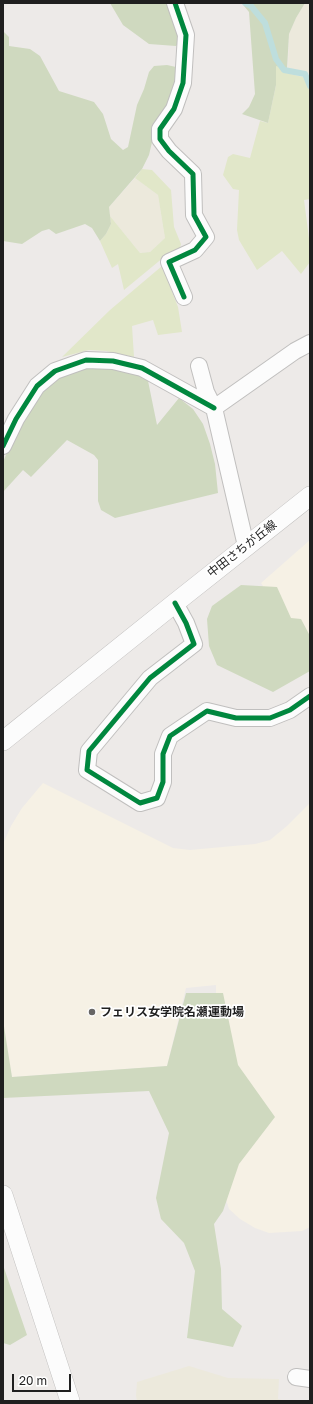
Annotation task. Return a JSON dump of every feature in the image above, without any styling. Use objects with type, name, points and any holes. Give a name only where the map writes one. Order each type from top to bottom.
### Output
[{"type":"street","points":[[175,3],[186,35],[183,84],[174,108],[160,128],[160,139],[169,151],[193,174],[194,215],[206,237],[195,250],[169,262],[184,297]]},
{"type":"street","points":[[214,408],[295,351],[310,343]]},
{"type":"street","points":[[3,446],[16,419],[37,386],[55,371],[86,360],[113,360],[142,368],[214,408]]},
{"type":"street","points":[[199,366],[206,392],[214,408],[246,546]]},
{"type":"street","name":"中田さちが丘線","points":[[3,741],[310,496]]},
{"type":"street","points":[[175,603],[186,623],[194,644],[150,678],[89,751],[87,770],[140,804],[157,798],[162,782],[163,754],[170,736],[207,711],[236,718],[270,718],[290,710],[310,696]]},
{"type":"street","points":[[3,1195],[70,1401]]},
{"type":"shaded area","points":[[305,3],[310,3],[310,75],[308,73],[288,69],[289,34]]},
{"type":"shaded area","points":[[135,178],[158,195],[165,238],[150,252],[140,253],[110,216],[109,207]]},
{"type":"shaded area","points":[[310,540],[310,667],[289,627],[261,583]]},
{"type":"shaded area","name":"フェリス女学院名瀬運動場","points":[[43,783],[173,848],[190,850],[255,844],[270,840],[287,826],[310,803],[310,1227],[302,1231],[269,1233],[255,1228],[240,1219],[229,1209],[224,1193],[216,1037],[216,985],[186,988],[167,1066],[12,1077],[3,1035],[3,844],[11,826],[22,808]]},
{"type":"shaded area","points":[[189,1366],[228,1378],[279,1379],[278,1399],[285,1401],[137,1401],[137,1382]]},
{"type":"green space","points":[[110,3],[171,3],[182,40],[176,46],[149,44],[123,25]]},
{"type":"green space","points":[[243,3],[305,3],[289,34],[287,69],[276,66],[276,85],[268,123],[242,114],[249,107],[255,94],[249,12]]},
{"type":"green space","points":[[3,31],[9,37],[9,46],[30,49],[40,56],[59,91],[94,102],[103,114],[111,139],[123,150],[128,147],[137,105],[149,72],[154,66],[167,65],[176,67],[178,70],[173,99],[153,138],[149,155],[142,169],[109,207],[111,224],[106,234],[100,241],[92,228],[85,224],[56,234],[49,229],[42,231],[22,244],[3,241]]},
{"type":"green space","points":[[276,66],[279,66],[283,72],[303,77],[310,91],[310,199],[304,200],[310,246],[310,262],[301,274],[282,251],[257,270],[239,240],[237,230],[239,190],[233,189],[223,175],[228,157],[233,154],[250,158],[260,121],[268,123],[276,85]]},
{"type":"green space","points":[[142,169],[152,170],[171,190],[174,227],[181,244],[179,251],[164,257],[124,290],[118,264],[112,268],[100,241],[106,234],[111,224],[110,216],[140,253],[150,252],[165,238],[158,195],[135,178]]},
{"type":"green space","points":[[162,266],[178,307],[182,332],[158,335],[153,320],[132,326],[134,357],[106,351],[89,350],[62,357],[110,310]]},
{"type":"green space","points":[[90,364],[147,376],[157,425],[179,398],[193,409],[203,424],[210,444],[215,464],[218,493],[115,518],[101,510],[98,501],[98,460],[94,455],[67,440],[31,477],[23,470],[3,492],[3,462],[15,433],[48,382]]},
{"type":"green space","points":[[241,585],[277,587],[291,618],[301,619],[310,636],[310,671],[273,692],[217,665],[209,646],[207,619],[212,606]]},
{"type":"green space","points":[[186,993],[223,993],[238,1065],[275,1117],[239,1164],[223,1211],[214,1224],[221,1269],[222,1309],[242,1326],[233,1347],[187,1338],[195,1271],[184,1243],[161,1219],[156,1198],[169,1133],[149,1091],[3,1098],[3,1020],[12,1077],[167,1066]]},
{"type":"green space","points":[[3,1265],[27,1335],[10,1345],[3,1343]]},
{"type":"waterway","points":[[245,3],[251,6],[265,23],[276,59],[284,70],[305,74],[310,86]]},
{"type":"cycle path","points":[[175,3],[186,35],[183,83],[174,109],[160,129],[160,139],[169,151],[193,174],[194,215],[206,237],[195,250],[169,262],[184,297]]},
{"type":"cycle path","points":[[3,446],[16,419],[37,386],[55,371],[86,360],[113,361],[142,368],[214,408]]},
{"type":"cycle path","points":[[175,603],[186,623],[194,644],[150,678],[89,751],[87,770],[140,803],[157,798],[163,782],[163,754],[170,736],[207,711],[236,718],[270,718],[290,710],[310,696]]},
{"type":"place","name":"フェリス女学院名瀬運動場","points":[[92,1012]]}]
